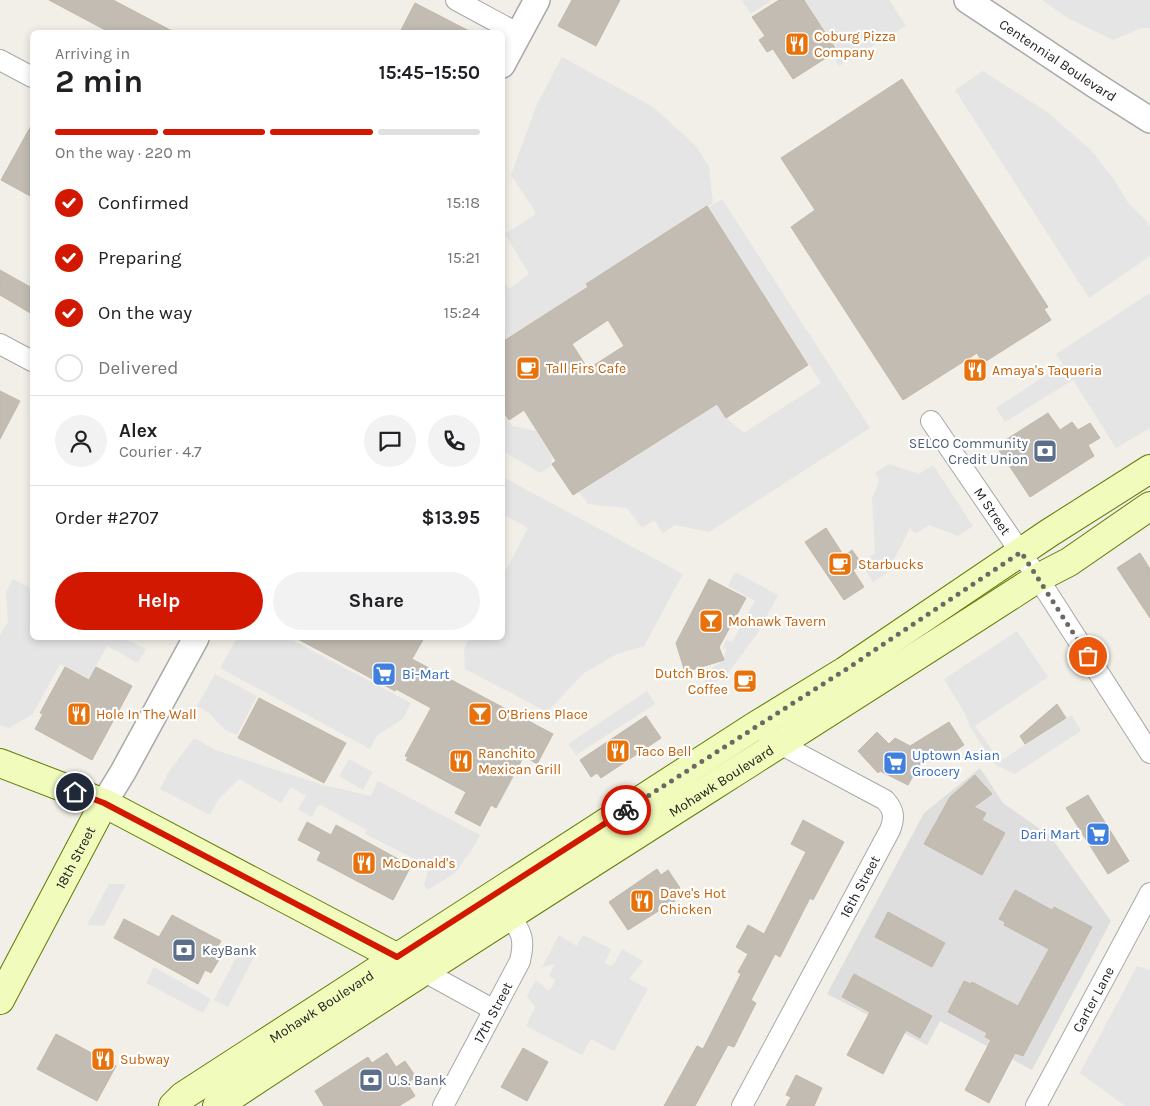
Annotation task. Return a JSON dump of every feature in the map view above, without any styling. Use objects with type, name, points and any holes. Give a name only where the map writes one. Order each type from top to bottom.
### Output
[{"type":"main road","name":"Mohawk Boulevard","points":[[173,1106],[183,1096],[752,728],[852,666],[1021,552],[1150,469]]},
{"type":"main road","name":"Mohawk Boulevard","points":[[217,1106],[423,971],[778,744],[1038,578],[1069,562],[1150,506]]},
{"type":"main road","points":[[0,763],[104,803],[423,971]]},
{"type":"main road","name":"18th Street","points":[[0,1000],[104,803]]},
{"type":"street","points":[[456,0],[519,34]]},
{"type":"street","points":[[505,60],[537,0]]},
{"type":"street","name":"Centennial Boulevard","points":[[967,0],[1150,120]]},
{"type":"street","points":[[0,60],[30,76]]},
{"type":"street","points":[[0,344],[30,360]]},
{"type":"street","name":"M Street","points":[[931,421],[1021,552],[1150,753]]},
{"type":"street","name":"18th Street","points":[[104,803],[124,772],[195,640]]},
{"type":"street","name":"16th Street","points":[[742,1106],[894,820],[894,813],[891,807],[884,800],[778,744],[752,728]]},
{"type":"street","name":"Carter Lane","points":[[1036,1106],[1150,893]]},
{"type":"street","name":"17th Street","points":[[443,1106],[520,961],[523,951],[522,934],[511,916]]},
{"type":"street","points":[[423,971],[494,1010]]},
{"type":"shaded area","points":[[772,0],[751,14],[742,1]]},
{"type":"shaded area","points":[[805,0],[889,0],[906,26],[839,66],[834,57],[838,51]]},
{"type":"shaded area","points":[[1042,0],[1150,0],[1150,28],[1141,28],[1113,40],[1068,18]]},
{"type":"shaded area","points":[[562,57],[653,107],[695,145],[709,166],[713,203],[586,284],[588,287],[505,339],[505,284],[509,289],[529,274],[505,234],[535,215],[535,211],[511,175],[537,104]]},
{"type":"shaded area","points":[[983,71],[1047,112],[1090,149],[1113,178],[1129,204],[1150,226],[1150,256],[1089,298],[955,90]]},
{"type":"shaded area","points":[[722,199],[870,428],[709,532],[675,525],[663,533],[654,520],[642,528],[627,508],[588,504],[579,492],[717,404],[726,418],[744,433],[821,383],[708,208]]},
{"type":"shaded area","points":[[1150,293],[1150,428],[1116,448],[1073,380],[1005,422],[996,408],[1063,364],[1056,354]]},
{"type":"shaded area","points":[[505,416],[512,426],[536,431],[551,455],[552,465],[540,473],[505,452]]},
{"type":"shaded area","points":[[889,464],[919,474],[933,465],[973,526],[958,536],[929,525],[915,534],[910,528],[887,573],[873,582],[861,563],[875,553],[872,498],[879,481],[875,473]]},
{"type":"shaded area","points":[[505,478],[683,574],[644,646],[617,654],[584,673],[547,712],[465,669],[464,649],[469,640],[505,640],[505,572],[528,528],[505,515]]},
{"type":"shaded area","points":[[735,572],[778,595],[757,634],[728,673],[709,687],[701,676],[720,663],[727,650],[723,647],[726,640],[732,642],[755,601],[728,586]]},
{"type":"shaded area","points":[[13,579],[30,588],[30,640],[127,640],[146,649],[138,663],[107,646],[89,679],[60,664],[33,714],[9,728],[0,725],[0,635],[8,622],[6,592]]},
{"type":"shaded area","points":[[1017,631],[1048,677],[975,726],[1000,761],[1072,715],[1081,731],[1015,774],[994,764],[970,727],[965,714],[944,679]]},
{"type":"shaded area","points":[[236,640],[292,640],[411,703],[403,719],[377,735],[370,749],[220,668]]},
{"type":"shaded area","points":[[215,674],[257,696],[237,735],[225,730],[209,713],[197,706]]},
{"type":"shaded area","points":[[647,691],[655,704],[576,755],[568,744]]},
{"type":"shaded area","points":[[194,738],[215,750],[323,785],[371,796],[378,781],[480,835],[472,850],[454,874],[427,890],[424,885],[429,866],[365,834],[367,830],[319,804],[312,817],[298,809],[306,796],[291,787],[281,803],[239,779],[218,800],[210,815],[160,789],[168,773]]},
{"type":"shaded area","points":[[349,759],[373,772],[363,790],[339,776]]},
{"type":"shaded area","points":[[980,768],[1003,803],[1050,836],[1111,921],[1032,1070],[940,1021],[927,1045],[827,994],[924,813]]},
{"type":"shaded area","points":[[109,884],[126,884],[104,926],[87,925]]},
{"type":"shaded area","points":[[559,935],[577,946],[583,935],[611,949],[605,963],[610,966],[614,964],[622,949],[643,961],[629,979],[648,989],[614,1051],[591,1039],[582,1055],[526,1026],[535,1007],[527,996],[536,980],[549,991],[556,980],[549,976],[555,964],[542,967]]},
{"type":"shaded area","points":[[240,950],[254,957],[228,1007],[214,1000]]},
{"type":"shaded area","points":[[1137,966],[1150,970],[1150,1106],[1125,1106],[1080,1073]]},
{"type":"shaded area","points":[[154,967],[211,999],[203,1013],[146,983]]},
{"type":"building","points":[[49,0],[113,0],[170,30],[105,30]]},
{"type":"building","points":[[572,0],[620,0],[596,46],[558,26]]},
{"type":"building","name":"Coburg Pizza Company","points":[[779,0],[804,0],[837,51],[793,79],[773,49],[767,52],[759,40],[765,36],[752,17]]},
{"type":"building","points":[[415,3],[467,30],[401,30]]},
{"type":"building","points":[[902,79],[1048,307],[1044,309],[1051,320],[983,363],[977,353],[903,400],[791,227],[815,210],[781,158]]},
{"type":"building","points":[[30,128],[30,196],[1,180]]},
{"type":"building","points":[[707,206],[808,365],[726,418],[717,404],[573,495],[552,464],[556,461],[524,410],[509,420],[505,414],[505,340],[588,287],[586,284]],"holes":[[[608,320],[624,346],[588,369],[572,344]]]},
{"type":"building","points":[[0,270],[30,287],[30,313],[0,295]]},
{"type":"building","points":[[0,391],[20,401],[0,439]]},
{"type":"building","name":"SELCO Community Credit Union","points":[[1048,413],[1060,430],[1072,422],[1078,430],[1090,423],[1100,438],[1088,445],[1094,456],[1030,497],[996,446]]},
{"type":"building","name":"Starbucks","points":[[826,528],[844,556],[852,550],[862,564],[853,570],[864,587],[844,600],[805,542]]},
{"type":"building","points":[[1140,553],[1150,569],[1150,618],[1117,568]]},
{"type":"building","name":"Mohawk Tavern","points":[[709,579],[746,598],[719,647],[724,660],[685,672],[676,643]]},
{"type":"building","points":[[300,640],[423,640],[412,659],[553,734],[537,764],[524,756],[496,808],[491,805],[480,826],[455,813],[466,792],[406,760],[408,757],[405,756],[431,708],[396,689],[395,691]]},
{"type":"building","name":"Hole In The Wall","points":[[65,667],[89,680],[96,667],[132,686],[92,760],[35,729],[43,714],[40,713]]},
{"type":"building","points":[[259,698],[346,743],[324,783],[238,738]]},
{"type":"building","points":[[1057,704],[1066,718],[1025,744],[1020,736]]},
{"type":"building","name":"Taco Bell","points":[[646,716],[661,738],[601,778],[597,773],[591,777],[580,760]]},
{"type":"building","name":"Uptown Asian Grocery","points":[[949,722],[964,745],[942,759],[937,752],[921,762],[908,785],[880,771],[878,773],[858,751],[877,732],[889,744],[895,738],[910,746]]},
{"type":"building","points":[[975,775],[992,794],[974,807],[986,813],[982,820],[1005,833],[982,875],[924,844],[950,797]]},
{"type":"building","name":"Dari Mart","points":[[1088,795],[1129,861],[1108,874],[1066,808]]},
{"type":"building","points":[[803,820],[844,842],[813,900],[810,898],[780,957],[775,954],[751,1000],[756,1003],[734,1047],[728,1045],[695,1106],[664,1106],[697,1046],[703,1049],[741,974],[738,972],[748,954],[736,947],[748,925],[764,934],[806,852],[791,844]]},
{"type":"building","name":"McDonald's","points":[[307,822],[331,835],[336,825],[411,866],[393,900],[317,860],[321,852],[298,840]]},
{"type":"building","name":"Dave's Hot Chicken","points":[[657,869],[661,875],[668,870],[680,888],[672,893],[676,900],[628,930],[609,902]]},
{"type":"building","points":[[1015,890],[1052,910],[1054,907],[1092,927],[1023,1056],[1015,1053],[989,1103],[965,1090],[991,1040],[985,1037],[987,1033],[948,1012],[964,981],[971,984],[972,982],[1018,1006],[1049,949],[1004,925],[1005,922],[999,919]]},
{"type":"building","points":[[888,912],[945,943],[932,967],[875,937]]},
{"type":"building","name":"KeyBank","points":[[172,915],[221,941],[213,955],[220,958],[211,973],[205,970],[198,984],[114,938],[124,919],[159,937]]},
{"type":"building","points":[[854,974],[932,1016],[920,1038],[906,1030],[883,1074],[847,1055],[870,1012],[842,997]]},
{"type":"building","points":[[56,1034],[116,1066],[97,1101],[37,1069]]},
{"type":"building","points":[[523,1048],[548,1062],[527,1101],[501,1087]]},
{"type":"building","name":"U.S. Bank","points":[[387,1053],[396,1067],[405,1061],[416,1077],[407,1083],[415,1096],[399,1106],[324,1106],[315,1091],[368,1057],[372,1063]]},
{"type":"building","points":[[796,1075],[822,1088],[814,1106],[786,1106],[791,1097],[786,1095]]},
{"type":"way so far","points":[[626,810],[908,629],[1021,552],[1088,656]]},
{"type":"place","name":"Coburg Pizza Company","points":[[797,44]]},
{"type":"place","name":"Tall Firs Cafe","points":[[528,368]]},
{"type":"place","name":"Amaya's Taqueria","points":[[975,370]]},
{"type":"place","name":"SELCO Community Credit Union","points":[[1045,451]]},
{"type":"place","name":"Starbucks","points":[[840,564]]},
{"type":"place","name":"Mohawk Tavern","points":[[711,621]]},
{"type":"place","name":"Bi-Mart","points":[[384,674]]},
{"type":"place","name":"Dutch Bros. Coffee","points":[[745,681]]},
{"type":"place","name":"Hole In The Wall","points":[[79,714]]},
{"type":"place","name":"O’Briens Place","points":[[480,714]]},
{"type":"place","name":"Taco Bell","points":[[618,751]]},
{"type":"place","name":"Ranchito Mexican Grill","points":[[461,761]]},
{"type":"place","name":"Uptown Asian Grocery","points":[[895,763]]},
{"type":"place","name":"Dari Mart","points":[[1098,834]]},
{"type":"place","name":"McDonald's","points":[[364,863]]},
{"type":"place","name":"Dave's Hot Chicken","points":[[642,901]]},
{"type":"place","name":"KeyBank","points":[[184,950]]},
{"type":"place","name":"Subway","points":[[103,1059]]},
{"type":"place","name":"U.S. Bank","points":[[371,1080]]},
{"type":"route","points":[[75,792],[104,803],[397,957],[626,810]]}]
